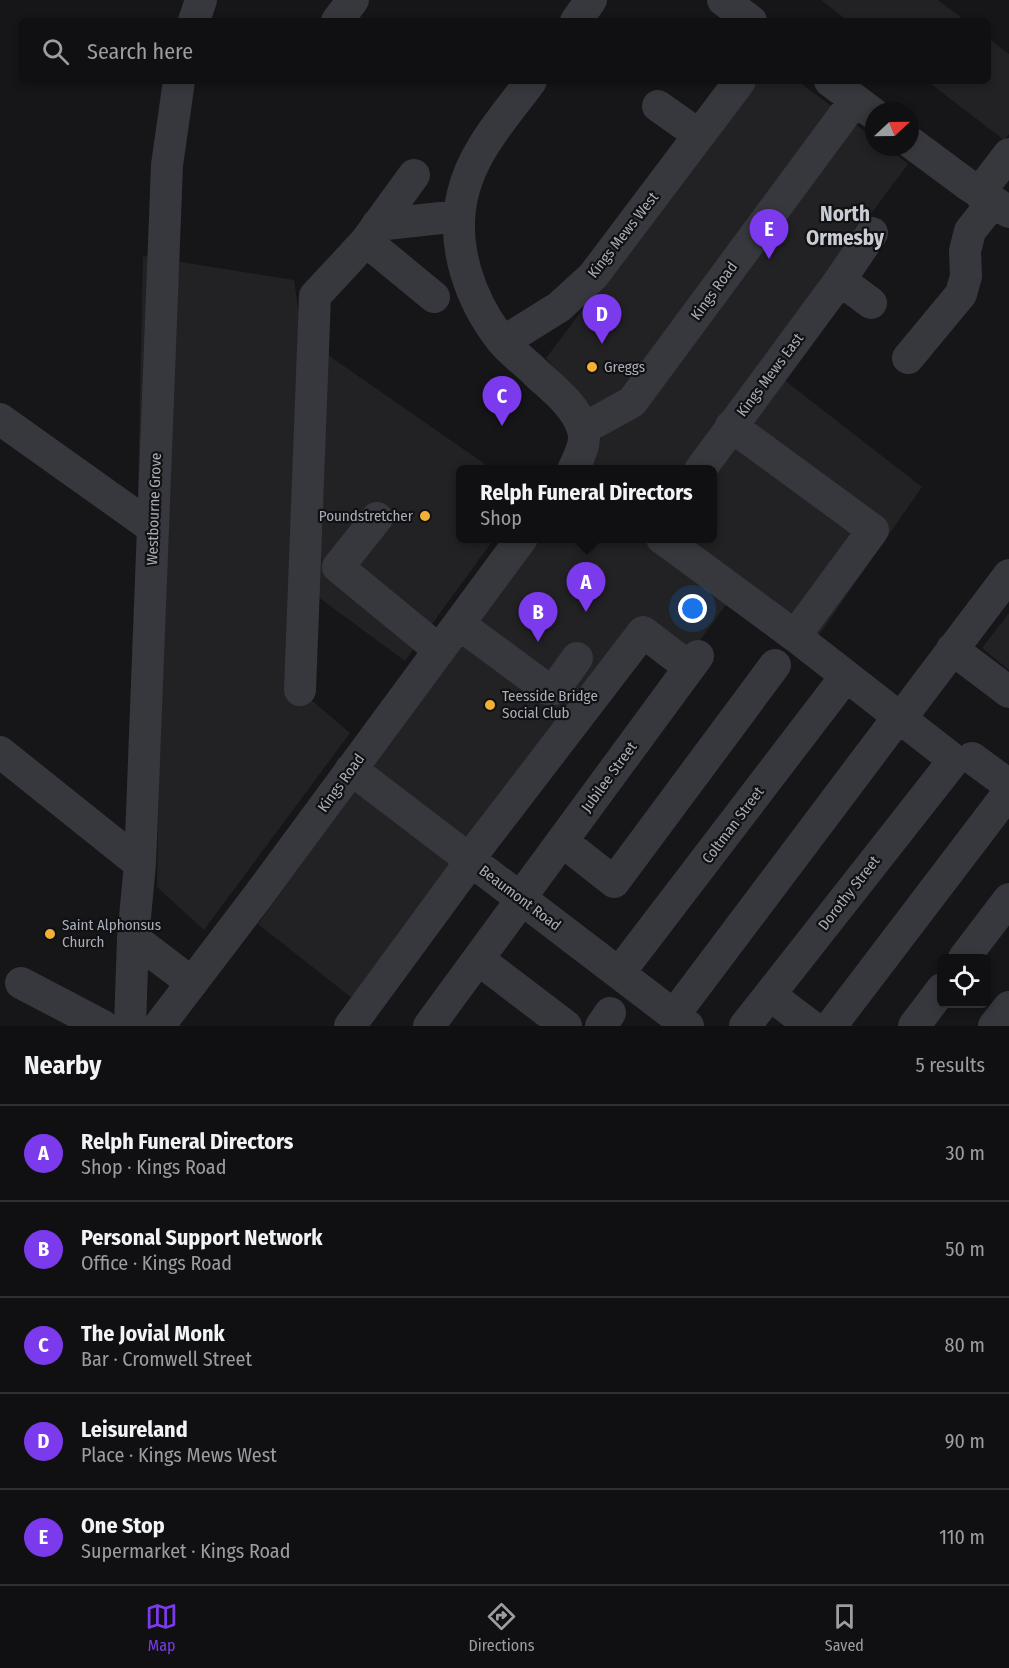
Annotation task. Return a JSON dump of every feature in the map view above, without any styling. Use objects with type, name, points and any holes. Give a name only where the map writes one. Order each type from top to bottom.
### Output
[{"type":"street","points":[[195,18],[201,0]]},
{"type":"street","points":[[578,18],[591,0]]},
{"type":"street","name":"Westbourne Grove","points":[[129,1026],[133,938],[140,864],[167,165],[179,84]]},
{"type":"street","points":[[529,84],[488,140],[472,168],[463,192],[459,216],[460,251],[473,295],[503,342],[574,409],[583,429],[583,447],[575,465]]},
{"type":"street","name":"Kings Mews West","points":[[503,342],[558,307],[593,276],[738,84]]},
{"type":"street","points":[[834,84],[864,107]]},
{"type":"street","points":[[658,106],[699,135]]},
{"type":"street","name":"Kings Road","points":[[583,429],[632,402],[864,107]]},
{"type":"street","points":[[919,148],[994,202]]},
{"type":"street","points":[[908,358],[961,294],[966,276],[965,251],[970,231],[994,202],[1009,154]]},
{"type":"street","points":[[300,690],[315,296],[371,233],[414,175]]},
{"type":"street","points":[[371,233],[459,216]]},
{"type":"street","points":[[371,233],[434,297]]},
{"type":"street","name":"Kings Mews East","points":[[704,465],[872,233]]},
{"type":"street","points":[[840,280],[871,303]]},
{"type":"street","points":[[0,419],[153,528]]},
{"type":"street","points":[[731,426],[873,530],[795,636]]},
{"type":"street","points":[[376,518],[338,567],[439,650]]},
{"type":"street","name":"Kings Road","points":[[159,1026],[518,543]]},
{"type":"street","points":[[669,543],[900,717],[963,759],[1009,785]]},
{"type":"street","points":[[681,1020],[900,717],[1004,582]]},
{"type":"street","points":[[459,624],[547,689],[555,689],[577,658]]},
{"type":"street","name":"Jubilee Street","points":[[429,1026],[694,661],[643,632],[470,860]]},
{"type":"street","points":[[952,650],[1009,692]]},
{"type":"street","points":[[562,841],[614,882],[775,665]]},
{"type":"street","name":"Coltman Street","points":[[619,973],[835,668]]},
{"type":"street","points":[[0,753],[140,864]]},
{"type":"street","name":"Dorothy Street","points":[[745,1026],[963,759]]},
{"type":"street","name":"Beaumont Road","points":[[351,769],[681,1020]]},
{"type":"street","points":[[831,1026],[1009,792]]},
{"type":"street","points":[[350,1026],[470,860]]},
{"type":"street","points":[[967,954],[1009,899]]},
{"type":"street","points":[[133,938],[192,983]]},
{"type":"street","points":[[478,959],[531,1016],[566,1026]]},
{"type":"street","points":[[21,983],[103,1026]]},
{"type":"street","points":[[770,995],[811,1026]]},
{"type":"street","points":[[914,1026],[937,996]]},
{"type":"street","points":[[994,1026],[1009,1007]]},
{"type":"shaded area","points":[[821,0],[938,0],[962,18],[844,18]]},
{"type":"shaded area","points":[[991,40],[1009,54],[1009,134],[1004,140],[931,84],[991,84]]},
{"type":"shaded area","points":[[754,84],[802,84],[865,131],[865,156],[898,156],[908,164],[761,362],[922,487],[803,658],[728,602],[684,662],[638,627],[357,1002],[258,924],[535,543],[717,543],[717,465],[591,465],[604,429],[546,358]]},
{"type":"shaded area","points":[[143,256],[294,280],[302,337],[486,465],[456,465],[456,543],[491,543],[405,661],[314,594],[304,694],[350,733],[204,930],[157,887],[159,766],[142,625],[138,492]]},
{"type":"shaded area","points":[[1009,613],[1009,670],[982,648]]},
{"type":"place","name":"One Stop","points":[[769,259]]},
{"type":"place","name":"Leisureland","points":[[602,344]]},
{"type":"place","name":"Greggs","points":[[592,367]]},
{"type":"place","name":"The Jovial Monk","points":[[502,426]]},
{"type":"place","name":"Poundstretcher","points":[[425,516]]},
{"type":"place","name":"Relph Funeral Directors","points":[[586,612]]},
{"type":"place","name":"Personal Support Network","points":[[538,642]]},
{"type":"place","name":"Teesside Bridge Social Club","points":[[490,705]]},
{"type":"place","name":"Saint Alphonsus Church","points":[[50,934]]},
{"type":"district","name":"North Ormesby","points":[[845,226]]}]
